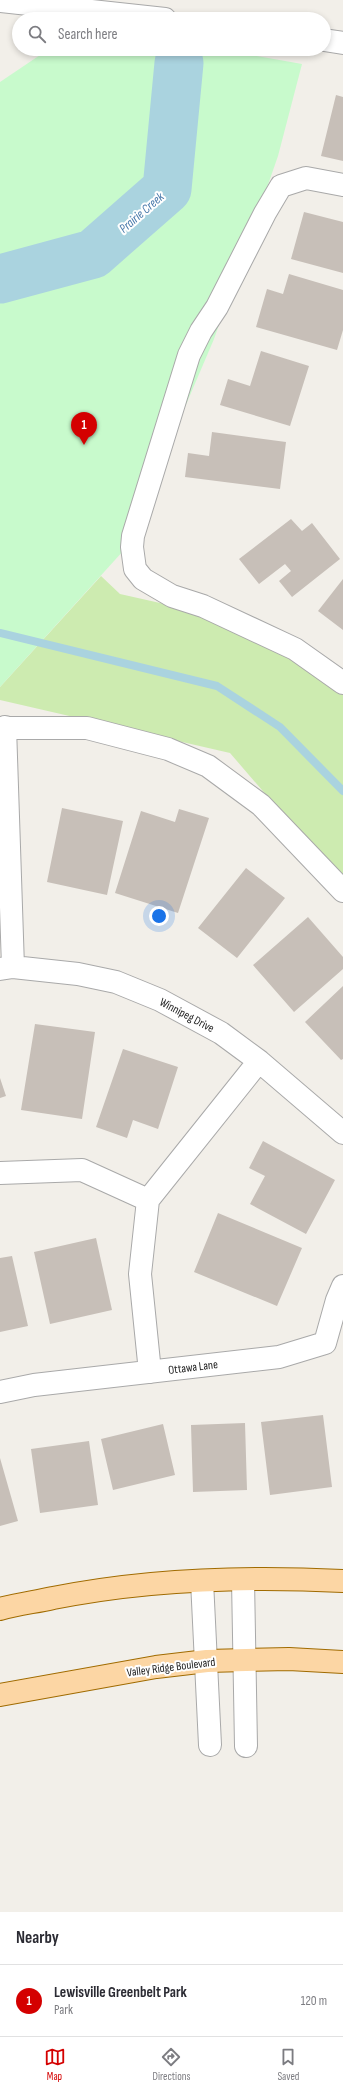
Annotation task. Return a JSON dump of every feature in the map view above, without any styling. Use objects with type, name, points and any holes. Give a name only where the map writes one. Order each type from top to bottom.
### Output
[{"type":"main road","points":[[0,1609],[90,1591],[202,1581],[298,1579],[343,1581]]},
{"type":"main road","name":"Valley Ridge Boulevard","points":[[0,1695],[156,1667],[207,1661],[289,1660],[343,1662]]},
{"type":"street","points":[[0,1],[101,12]]},
{"type":"street","points":[[331,41],[343,43]]},
{"type":"street","points":[[343,185],[306,178],[281,186],[265,213],[217,307],[201,331],[189,355],[133,536],[132,547],[135,569],[143,579],[172,596],[202,606],[295,649],[343,683]]},
{"type":"street","points":[[6,968],[2,728],[87,728],[168,749],[208,766],[261,805],[343,891]]},
{"type":"street","name":"Winnipeg Drive","points":[[6,968],[71,973],[116,982],[160,1000],[214,1029],[259,1061],[343,1133]]},
{"type":"street","points":[[150,1372],[140,1274],[148,1200],[259,1061]]},
{"type":"street","points":[[0,1173],[82,1170],[148,1200]]},
{"type":"street","name":"Ottawa Lane","points":[[0,1392],[34,1385],[279,1357],[325,1343],[337,1300],[343,1286]]},
{"type":"street","points":[[243,1580],[246,1746]]},
{"type":"street","points":[[202,1581],[210,1745]]},
{"type":"green space","points":[[39,56],[257,56],[302,64],[278,156],[214,339],[124,550],[0,687],[0,82]]},
{"type":"green space","points":[[101,576],[120,594],[249,623],[343,685],[343,884],[230,753],[0,700],[0,687]]},
{"type":"building","points":[[336,95],[343,97],[343,161],[321,156]]},
{"type":"building","points":[[304,212],[343,222],[343,273],[291,259]]},
{"type":"building","points":[[289,274],[343,290],[343,330],[337,350],[256,327],[267,289],[283,294]]},
{"type":"building","points":[[261,351],[309,366],[290,426],[220,405],[228,379],[250,386]]},
{"type":"building","points":[[212,432],[286,442],[280,489],[185,477],[188,453],[209,456]]},
{"type":"building","points":[[291,519],[302,531],[312,523],[340,559],[292,597],[279,581],[291,571],[285,564],[259,584],[239,559]]},
{"type":"building","points":[[343,579],[343,630],[318,611]]},
{"type":"building","points":[[62,808],[123,821],[107,895],[47,882]]},
{"type":"building","points":[[179,809],[209,818],[178,913],[115,893],[141,811],[175,822]]},
{"type":"building","points":[[246,868],[285,898],[237,958],[198,928]]},
{"type":"building","points":[[308,917],[343,957],[343,969],[294,1012],[253,965]]},
{"type":"building","points":[[343,986],[343,1059],[341,1060],[305,1022]]},
{"type":"building","points":[[35,1024],[95,1032],[82,1119],[21,1110]]},
{"type":"building","points":[[123,1049],[178,1067],[158,1129],[133,1120],[127,1138],[96,1127]]},
{"type":"building","points":[[0,1078],[6,1096],[0,1098]]},
{"type":"building","points":[[263,1141],[335,1180],[306,1234],[250,1204],[265,1176],[249,1168]]},
{"type":"building","points":[[218,1213],[302,1248],[277,1306],[194,1272]]},
{"type":"building","points":[[96,1238],[112,1310],[50,1324],[34,1252]]},
{"type":"building","points":[[12,1256],[28,1326],[0,1332],[0,1258]]},
{"type":"building","points":[[323,1415],[332,1487],[270,1495],[261,1422]]},
{"type":"building","points":[[245,1423],[247,1490],[193,1492],[191,1425]]},
{"type":"building","points":[[163,1424],[175,1475],[113,1490],[101,1439]]},
{"type":"building","points":[[89,1441],[98,1505],[40,1513],[31,1449]]},
{"type":"building","points":[[0,1458],[18,1521],[0,1526]]},
{"type":"waterway","name":"Prairie Creek","points":[[0,279],[93,254],[167,189],[179,63]]},
{"type":"waterway","points":[[0,633],[217,686],[280,727],[343,791]]},
{"type":"place","name":"Lewisville Greenbelt Park","points":[[84,445]]}]
